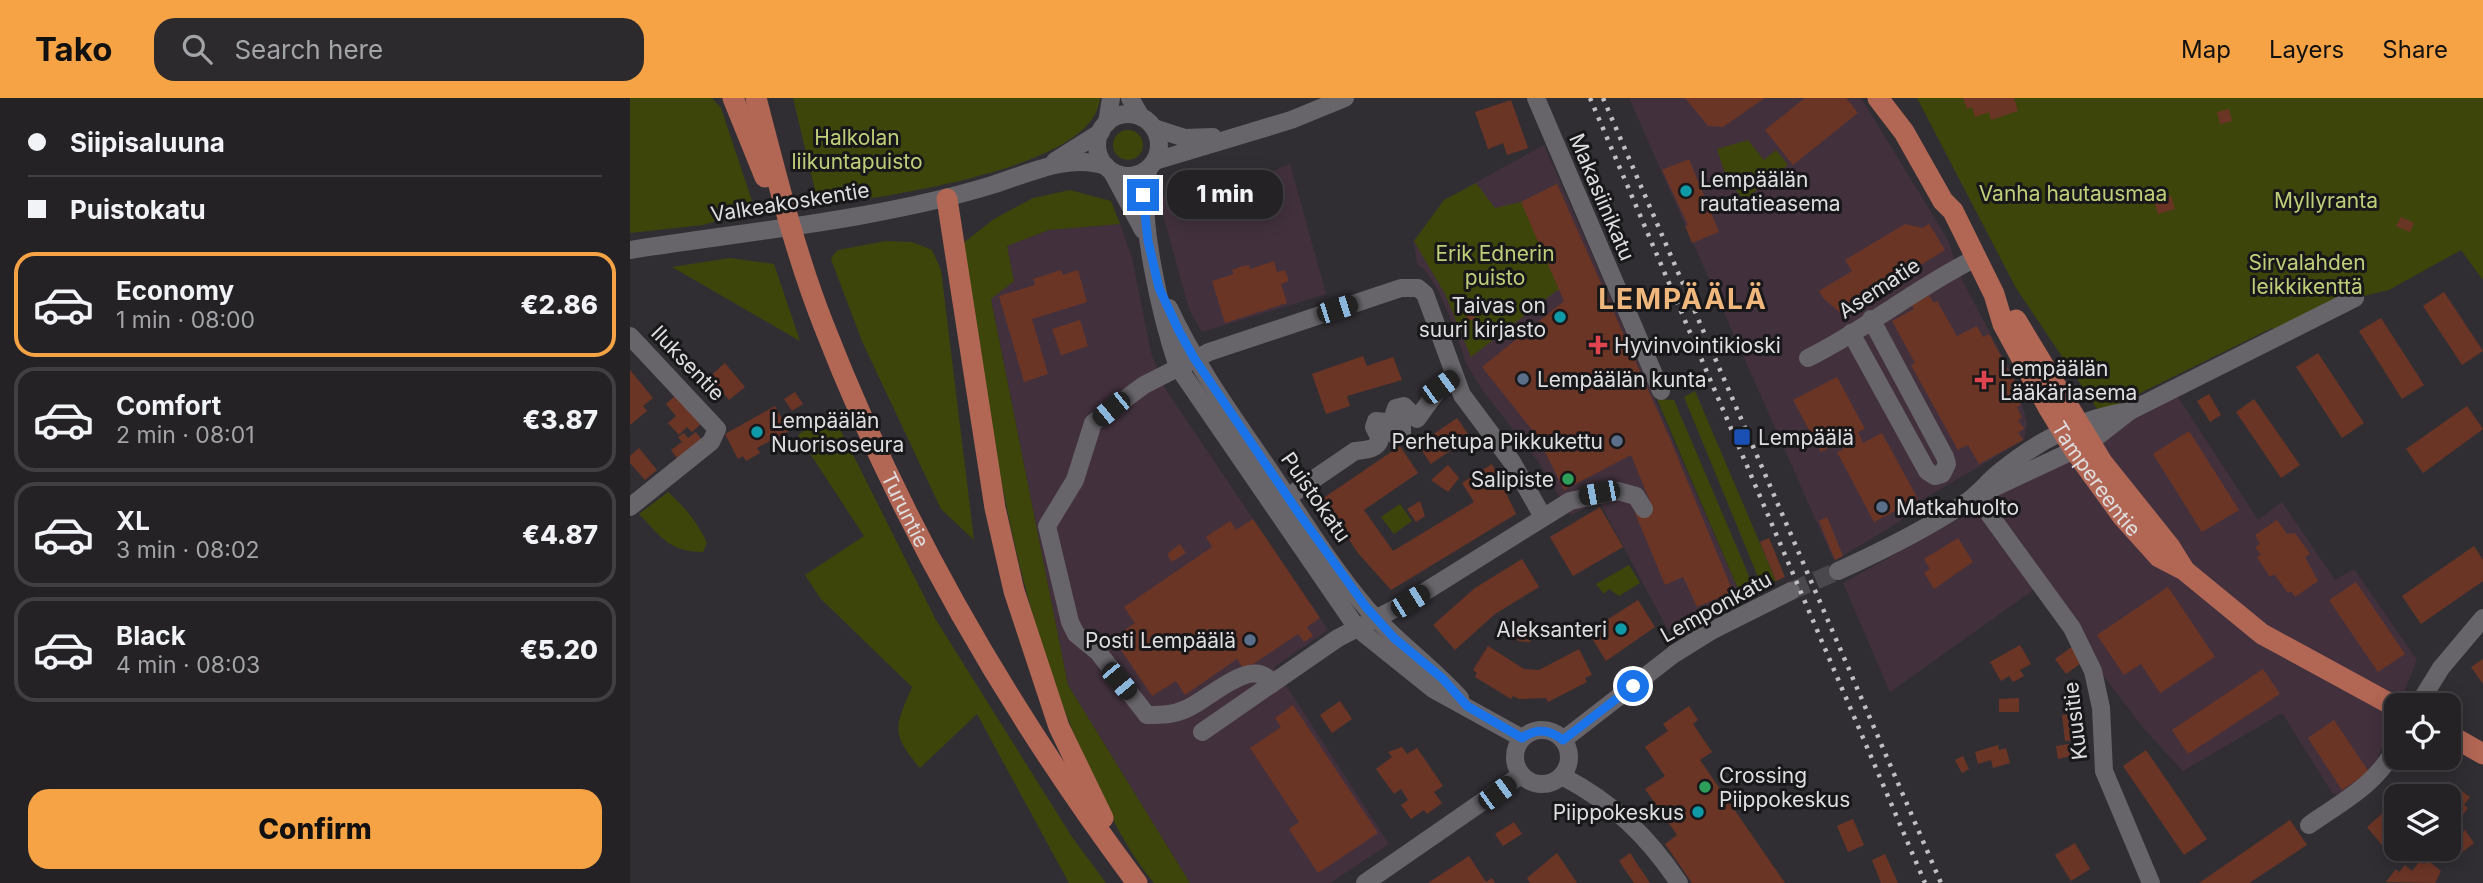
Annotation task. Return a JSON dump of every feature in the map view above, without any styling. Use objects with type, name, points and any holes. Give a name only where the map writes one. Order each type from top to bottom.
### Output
[{"type":"main road","points":[[733,98],[804,269]]},
{"type":"main road","name":"Turuntie","points":[[756,98],[804,269],[823,325],[867,432],[929,554],[1000,677],[1072,792],[1137,882]]},
{"type":"main road","name":"Tampereentie","points":[[1878,98],[1904,132],[1943,201],[1953,211],[1994,294],[2003,324],[2076,437],[2170,547],[2184,570],[2235,615],[2270,640],[2384,701]]},
{"type":"main road","name":"Tampereentie","points":[[1897,98],[1916,125],[1952,196],[1953,211]]},
{"type":"main road","points":[[947,199],[995,508],[1014,590],[1059,727],[1137,882]]},
{"type":"main road","points":[[2461,741],[2483,754]]},
{"type":"street","points":[[1111,98],[1098,151],[1109,169],[1131,176],[1152,164],[1345,98]]},
{"type":"street","points":[[1130,98],[1159,144],[1152,164]]},
{"type":"street","name":"Makasiinikatu","points":[[1536,98],[1661,391]]},
{"type":"street","points":[[1104,127],[1124,115],[1185,138],[1252,132]]},
{"type":"street","name":"Valkeakoskentie","points":[[1036,170],[1104,127]]},
{"type":"street","name":"Valkeakoskentie","points":[[630,250],[947,199],[1036,170],[1078,162],[1109,169]]},
{"type":"street","name":"Puistokatu","points":[[1152,164],[1143,189],[1148,241],[1167,333],[1178,367],[1376,618],[1442,678],[1467,706]]},
{"type":"street","name":"Puistokatu","points":[[1109,169],[1148,241]]},
{"type":"street","name":"Asematie","points":[[1808,358],[1923,286],[1976,258]]},
{"type":"street","points":[[1272,684],[1268,677],[1256,671],[1242,675],[1188,708],[1174,713],[1147,715],[1098,652],[1076,634],[1070,622],[1047,526],[1075,480],[1093,423],[1144,385],[1194,358],[1401,288],[1413,287],[1424,294],[1454,377],[1466,400],[1517,470],[1543,517]]},
{"type":"street","name":"Puistokatu","points":[[1159,288],[1194,358],[1357,628],[1433,689],[1522,738]]},
{"type":"street","points":[[1838,571],[1937,523],[1976,496],[2001,471],[2076,437],[2109,414],[2130,411],[2355,298]]},
{"type":"street","points":[[1851,333],[1927,471],[1935,476],[1942,474],[1947,464],[1945,457],[1871,319]]},
{"type":"street","name":"Iluksentie","points":[[630,336],[717,429],[711,442],[630,507]]},
{"type":"street","points":[[1282,501],[1355,451],[1365,451],[1377,444],[1380,439],[1374,427],[1376,421],[1385,422],[1395,435],[1402,435],[1403,429],[1394,414],[1396,408],[1404,406],[1418,419],[1440,387],[1454,377]]},
{"type":"street","points":[[1202,732],[1357,628],[1570,501],[1618,492],[1636,496],[1644,509]]},
{"type":"street","name":"Kuusitie","points":[[1976,496],[2073,628],[2094,671],[2101,708],[2104,771],[2151,883]]},
{"type":"street","name":"Lemponkatu","points":[[1563,740],[1674,654],[1711,631],[1791,591]]},
{"type":"street","points":[[2425,693],[2441,667],[2483,618]]},
{"type":"street","points":[[1548,731],[1563,740],[1569,762],[1562,776],[1555,782],[1537,784],[1521,775],[1515,761],[1522,738],[1530,733],[1548,731]]},
{"type":"street","points":[[2309,825],[2367,785],[2384,767]]},
{"type":"street","points":[[1366,883],[1521,775]]},
{"type":"street","points":[[1562,776],[1605,801],[1629,819],[1649,840],[1679,883]]},
{"type":"shaded area","points":[[1629,98],[1861,98],[1948,240],[1962,280],[2016,382],[2027,423],[2024,440],[1922,500],[1899,522],[1834,561]]},
{"type":"shaded area","points":[[1544,145],[1741,596],[1668,630],[1599,501],[1571,515],[1538,461],[1483,391],[1466,363],[1438,290],[1425,270],[1417,264],[1414,241],[1444,200]]},
{"type":"shaded area","points":[[1290,164],[1326,294],[1202,332],[1189,309],[1159,200],[1173,188],[1199,175],[1236,180],[1259,177]]},
{"type":"shaded area","points":[[1120,224],[1132,258],[1151,353],[1166,390],[1328,630],[1274,667],[1389,844],[1330,883],[1190,883],[1068,685],[991,298],[1014,280],[1007,246],[1049,230]]},
{"type":"shaded area","points":[[2176,394],[2258,520],[2282,502],[2335,580],[2354,569],[2417,660],[2404,693],[2384,693],[2384,742],[2371,774],[2340,795],[2333,794],[2282,713],[2183,771],[2145,730],[2036,588],[1890,692],[1843,583],[1986,504],[2009,483]]},
{"type":"green space","points":[[630,98],[712,98],[721,108],[755,210],[703,225],[630,233]]},
{"type":"green space","name":"Halkolan liikuntapuisto","points":[[793,98],[1100,98],[1089,123],[1062,144],[1024,162],[932,187],[819,207]]},
{"type":"green space","points":[[1917,98],[2483,98],[2483,280],[2461,250],[2389,290],[2355,298],[2279,334],[2272,328],[2100,413],[2016,288]]},
{"type":"green space","points":[[1128,130],[1139,134],[1143,145],[1139,156],[1128,160],[1117,156],[1113,145],[1117,134]]},
{"type":"green space","points":[[1748,140],[1764,160],[1776,150],[1788,165],[1744,200],[1726,177],[1717,149]]},
{"type":"green space","name":"Erik Ednerin puisto","points":[[1476,183],[1495,208],[1521,202],[1557,184],[1568,209],[1586,282],[1556,291],[1471,357],[1445,294],[1414,241],[1444,200]]},
{"type":"green space","points":[[1070,190],[1111,201],[1120,224],[1049,230],[1007,246],[1014,281],[991,299],[1068,685],[1190,883],[1154,883],[1124,839],[1092,775],[1059,696],[1038,633],[1006,506],[994,441],[962,244],[994,219],[1033,198]]},
{"type":"green space","points":[[886,241],[912,242],[932,250],[941,270],[974,540],[941,509],[862,341],[832,262],[831,258],[838,250]]},
{"type":"green space","points":[[730,258],[774,264],[800,341],[672,267]]},
{"type":"green space","points":[[1695,391],[1776,581],[1764,582],[1758,577],[1684,397]]},
{"type":"green space","points":[[1657,399],[1674,400],[1755,590],[1741,596]]},
{"type":"green space","points":[[831,411],[936,620],[1072,837],[1106,883],[1069,883],[977,714],[920,768],[904,746],[898,729],[899,721],[912,687],[821,599],[805,575],[864,536],[798,435]]},
{"type":"green space","points":[[668,492],[699,528],[707,543],[703,552],[682,549],[667,542],[639,514]]},
{"type":"green space","points":[[1400,504],[1412,521],[1394,534],[1381,517]]},
{"type":"green space","points":[[1629,565],[1640,583],[1619,596],[1609,589],[1604,594],[1596,584]]},
{"type":"building","points":[[1685,98],[1765,98],[1723,127],[1708,126]]},
{"type":"building","points":[[1805,98],[1846,98],[1858,113],[1793,165],[1765,130]]},
{"type":"building","points":[[1963,98],[2014,98],[2018,111],[1991,120],[1989,112],[1975,117],[1972,107],[1967,109]]},
{"type":"building","points":[[1511,100],[1528,148],[1507,155],[1503,143],[1488,149],[1475,112]]},
{"type":"building","points":[[2229,109],[2232,121],[2220,124],[2217,112]]},
{"type":"building","name":"Lempäälän rautatieasema","points":[[1689,159],[1719,232],[1692,243],[1685,226],[1688,225],[1662,170]]},
{"type":"building","points":[[1557,184],[1670,439],[1733,592],[1697,607],[1683,577],[1665,585],[1635,513],[1652,506],[1631,455],[1564,490],[1537,436],[1482,367],[1564,301],[1521,202]]},
{"type":"building","points":[[2171,196],[2175,209],[2158,214],[2154,201]]},
{"type":"building","points":[[2401,217],[2414,223],[2410,232],[2396,226]]},
{"type":"building","points":[[1905,224],[1922,228],[1929,224],[1945,250],[1842,314],[1824,299],[1819,291],[1852,271],[1845,260]]},
{"type":"building","points":[[1274,261],[1277,272],[1285,270],[1289,281],[1281,284],[1287,303],[1225,323],[1212,281],[1234,274],[1232,270],[1240,267],[1249,265],[1250,269]]},
{"type":"building","points":[[1061,270],[1063,275],[1078,270],[1087,302],[1032,319],[1048,374],[1024,382],[999,296],[1035,285],[1033,279]]},
{"type":"building","points":[[2444,292],[2483,351],[2462,365],[2423,306]]},
{"type":"building","points":[[1929,295],[1934,303],[1937,301],[1957,336],[1977,326],[1983,337],[1989,334],[2015,382],[2010,385],[2021,405],[2017,407],[2022,418],[2018,420],[2024,429],[2018,432],[2023,440],[1979,464],[1968,445],[1958,450],[1911,365],[1915,363],[1892,321],[1914,309],[1912,305]]},
{"type":"building","points":[[1471,298],[1476,323],[1467,318],[1463,307]]},
{"type":"building","points":[[2381,318],[2424,385],[2402,399],[2359,331]]},
{"type":"building","points":[[1080,320],[1088,346],[1061,355],[1052,329]]},
{"type":"building","points":[[2318,353],[2364,423],[2342,438],[2296,367]]},
{"type":"building","points":[[1363,356],[1367,366],[1393,357],[1402,380],[1347,396],[1350,406],[1326,414],[1312,374]]},
{"type":"building","points":[[725,363],[745,387],[729,400],[720,389],[716,392],[706,380]]},
{"type":"building","points":[[630,370],[653,398],[643,406],[647,411],[630,425]]},
{"type":"building","points":[[1837,377],[1865,429],[1858,432],[1863,443],[1882,433],[1918,499],[1874,522],[1837,452],[1843,449],[1839,442],[1821,452],[1793,400]]},
{"type":"building","points":[[795,392],[803,404],[792,411],[784,399]]},
{"type":"building","points":[[678,393],[704,421],[692,432],[687,427],[679,435],[668,423],[676,416],[666,404]]},
{"type":"building","points":[[2209,394],[2221,415],[2210,422],[2197,401]]},
{"type":"building","points":[[2254,399],[2300,465],[2281,478],[2236,412]]},
{"type":"building","name":"Lempäälän Nuorisoseura","points":[[775,406],[789,431],[757,448],[760,453],[746,461],[743,456],[738,459],[725,434]]},
{"type":"building","points":[[2467,406],[2483,429],[2423,473],[2406,449]]},
{"type":"building","points":[[1457,418],[1470,437],[1431,464],[1418,445]]},
{"type":"building","points":[[2189,431],[2239,510],[2202,532],[2153,454]]},
{"type":"building","points":[[696,432],[704,443],[679,461],[671,450],[682,442],[678,437],[684,433],[688,438]]},
{"type":"building","points":[[1400,446],[1418,473],[1364,510],[1393,551],[1474,502],[1462,483],[1492,464],[1516,514],[1391,590],[1358,553],[1322,499]]},
{"type":"building","points":[[639,448],[657,470],[645,480],[630,463],[630,456]]},
{"type":"building","points":[[1448,465],[1459,478],[1448,492],[1431,480]]},
{"type":"building","points":[[1420,501],[1425,516],[1416,522],[1407,509]]},
{"type":"building","points":[[1600,507],[1623,547],[1573,576],[1550,537]]},
{"type":"building","points":[[1827,517],[1843,556],[1835,560],[1819,521]]},
{"type":"building","points":[[1253,519],[1320,618],[1307,627],[1313,636],[1304,642],[1298,634],[1244,670],[1237,659],[1185,695],[1176,681],[1152,696],[1113,638],[1135,623],[1124,607],[1212,547],[1206,537],[1230,521],[1236,530]]},
{"type":"building","points":[[2277,520],[2287,534],[2295,533],[2310,554],[2305,557],[2318,581],[2295,597],[2291,591],[2288,593],[2274,574],[2270,577],[2257,557],[2261,555],[2255,547],[2260,544],[2255,535]]},
{"type":"building","points":[[1769,538],[1785,577],[1776,581],[1760,542]]},
{"type":"building","points":[[1958,538],[1973,562],[1934,589],[1924,573],[1930,569],[1924,559]]},
{"type":"building","points":[[1180,544],[1186,553],[1172,562],[1167,554]]},
{"type":"building","points":[[2474,546],[2483,560],[2483,581],[2421,624],[2402,596]]},
{"type":"building","points":[[1522,559],[1539,587],[1495,614],[1455,650],[1433,625],[1475,588]]},
{"type":"building","points":[[2356,582],[2405,654],[2378,672],[2329,600]]},
{"type":"building","points":[[2168,587],[2215,657],[2160,693],[2141,664],[2124,675],[2097,635]]},
{"type":"building","name":"Aleksanteri","points":[[1638,600],[1655,627],[1606,661],[1588,632]]},
{"type":"building","points":[[1520,627],[1531,634],[1530,642],[1518,641],[1512,633]]},
{"type":"building","points":[[2020,645],[2031,664],[2020,670],[2024,676],[2013,682],[2009,676],[2001,681],[1990,662]]},
{"type":"building","points":[[1488,646],[1524,669],[1539,670],[1579,649],[1592,675],[1585,678],[1587,682],[1548,702],[1546,698],[1519,699],[1513,696],[1511,699],[1475,677],[1477,673],[1473,670]]},
{"type":"building","points":[[2073,646],[2084,661],[2066,674],[2055,659]]},
{"type":"building","points":[[2483,659],[2483,684],[2471,667]]},
{"type":"building","points":[[2263,669],[2280,694],[2188,754],[2172,730]]},
{"type":"building","points":[[2019,698],[2019,712],[1999,712],[1999,699]]},
{"type":"building","points":[[1340,701],[1352,719],[1332,733],[1320,715]]},
{"type":"building","points":[[1293,705],[1378,833],[1318,873],[1289,829],[1299,822],[1250,748],[1281,727],[1275,718]]},
{"type":"building","name":"Piippokeskus","points":[[1689,706],[1698,720],[1693,724],[1712,752],[1700,760],[1785,883],[1692,883],[1665,844],[1677,835],[1645,789],[1665,776],[1645,747],[1668,731],[1663,724]]},
{"type":"building","points":[[2083,713],[2086,739],[2065,741],[2062,715]]},
{"type":"building","points":[[2334,720],[2369,772],[2342,790],[2308,738]]},
{"type":"building","points":[[2069,744],[2071,756],[2058,759],[2056,746]]},
{"type":"building","points":[[1998,745],[1999,750],[2006,748],[2010,763],[1993,768],[1991,760],[1978,764],[1975,752]]},
{"type":"building","points":[[1402,747],[1407,754],[1417,748],[1443,786],[1434,792],[1442,803],[1427,814],[1424,810],[1411,819],[1401,805],[1408,800],[1401,789],[1394,794],[1376,769],[1392,757],[1388,752]]},
{"type":"building","points":[[2146,750],[2207,839],[2184,855],[2123,766]]},
{"type":"building","points":[[1963,756],[1969,769],[1962,773],[1955,760]]},
{"type":"building","points":[[2461,790],[2470,797],[2464,805],[2468,808],[2461,817]]},
{"type":"building","points":[[2384,812],[2384,843],[2382,845],[2367,827]]},
{"type":"building","points":[[1853,819],[1864,845],[1848,852],[1837,826]]},
{"type":"building","points":[[2290,820],[2307,845],[2249,883],[2199,883]]},
{"type":"building","points":[[1514,822],[1522,834],[1503,846],[1495,834]]},
{"type":"building","points":[[2465,830],[2474,843],[2461,853],[2461,833]]},
{"type":"building","points":[[2075,843],[2090,869],[2071,881],[2055,855]]},
{"type":"building","points":[[1557,853],[1577,883],[1530,883],[1527,878]]},
{"type":"building","points":[[1630,853],[1650,883],[1634,883],[1619,861]]},
{"type":"building","points":[[1885,854],[1898,883],[1881,883],[1872,860]]},
{"type":"building","points":[[1469,856],[1486,882],[1492,878],[1495,883],[1428,883]]},
{"type":"building","points":[[2420,861],[2424,864],[2428,861],[2441,871],[2435,883],[2386,882],[2396,869],[2399,872],[2405,865],[2412,871]]},
{"type":"tunnel","points":[[1791,591],[1838,571]]},
{"type":"railway","points":[[1590,98],[1925,883]]},
{"type":"railway","points":[[1603,98],[1941,883]]},
{"type":"place","name":"Lempäälän rautatieasema","points":[[1686,191]]},
{"type":"place","name":"Taivas on suuri kirjasto","points":[[1560,317]]},
{"type":"place","name":"Hyvinvointikioski","points":[[1598,345]]},
{"type":"place","name":"Lempäälän kunta","points":[[1523,379]]},
{"type":"place","name":"Lempäälän Lääkäriasema","points":[[1984,380]]},
{"type":"place","name":"Lempäälän Nuorisoseura","points":[[757,432]]},
{"type":"place","name":"Lempäälä","points":[[1742,437]]},
{"type":"place","name":"Perhetupa Pikkukettu","points":[[1617,441]]},
{"type":"place","name":"Salipiste","points":[[1568,479]]},
{"type":"place","name":"Matkahuolto","points":[[1882,507]]},
{"type":"place","name":"Aleksanteri","points":[[1621,629]]},
{"type":"place","name":"Posti Lempäälä","points":[[1250,640]]},
{"type":"place","name":"Crossing Piippokeskus","points":[[1705,787]]},
{"type":"place","name":"Piippokeskus","points":[[1698,812]]},
{"type":"district","name":"LEMPÄÄLÄ","points":[[1683,299]]},
{"type":"route","points":[[1143,195],[1148,241],[1159,288],[1194,358],[1321,545],[1366,607],[1394,638],[1442,678],[1467,706],[1498,727],[1522,738],[1538,730],[1556,734],[1563,740],[1633,686]]},
{"type":"park label","name":"Vanha hautausmaa","points":[[2073,193]]},
{"type":"park label","name":"Myllyranta","points":[[2326,200]]},
{"type":"park label","name":"Sirvalahden leikkikenttä","points":[[2307,274]]}]
